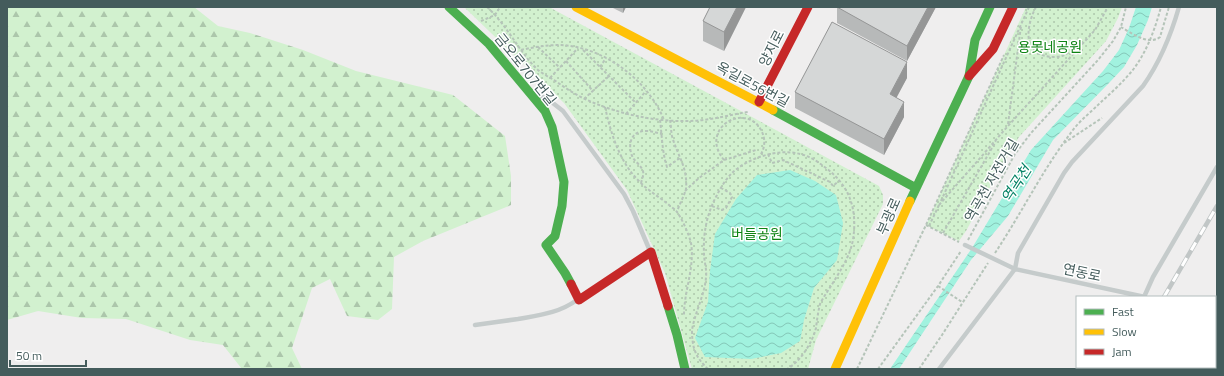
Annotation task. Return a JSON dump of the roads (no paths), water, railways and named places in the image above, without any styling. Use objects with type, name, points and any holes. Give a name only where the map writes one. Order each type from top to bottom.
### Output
[{"type":"street","name":"금오로707번길","points":[[449,7],[490,44],[545,111],[552,127],[564,182],[562,206],[555,236],[546,245],[565,273],[579,300]]},
{"type":"street","name":"옥길로56번길","points":[[576,7],[759,102],[916,188]]},
{"type":"street","name":"양지로","points":[[759,102],[808,7]]},
{"type":"street","name":"부광로","points":[[969,76],[974,40],[990,7]]},
{"type":"street","name":"부광로","points":[[835,369],[916,188],[969,76],[993,50],[1013,7]]},
{"type":"street","points":[[579,300],[650,252],[677,335],[685,369]]},
{"type":"lane","points":[[939,369],[1015,269],[1018,253],[1064,173],[1072,162],[1143,86],[1151,74],[1170,35],[1179,7]]},
{"type":"lane","points":[[524,86],[549,100],[563,111],[624,194],[633,211],[650,252]]},
{"type":"lane","points":[[1145,296],[1153,276],[1217,167]]},
{"type":"lane","name":"연동로","points":[[965,245],[1015,269],[1140,296]]},
{"type":"lane","points":[[475,325],[546,314],[561,310],[579,300]]},
{"type":"water","name":"역곡천","points":[[1136,7],[1152,7],[1137,45],[1124,67],[1053,140],[1008,216],[971,260],[899,369],[890,369],[972,248],[1031,150],[1103,71],[1119,50],[1129,28]]},
{"type":"water","points":[[790,170],[815,181],[836,195],[843,223],[837,260],[814,288],[804,320],[800,341],[781,353],[751,359],[705,357],[695,338],[708,302],[715,234],[736,199],[757,175]]},
{"type":"railway","points":[[1165,296],[1217,206]]},
{"type":"park label","name":"용못네공원","points":[[1050,46]]},
{"type":"park label","name":"버들공원","points":[[757,233]]}]
